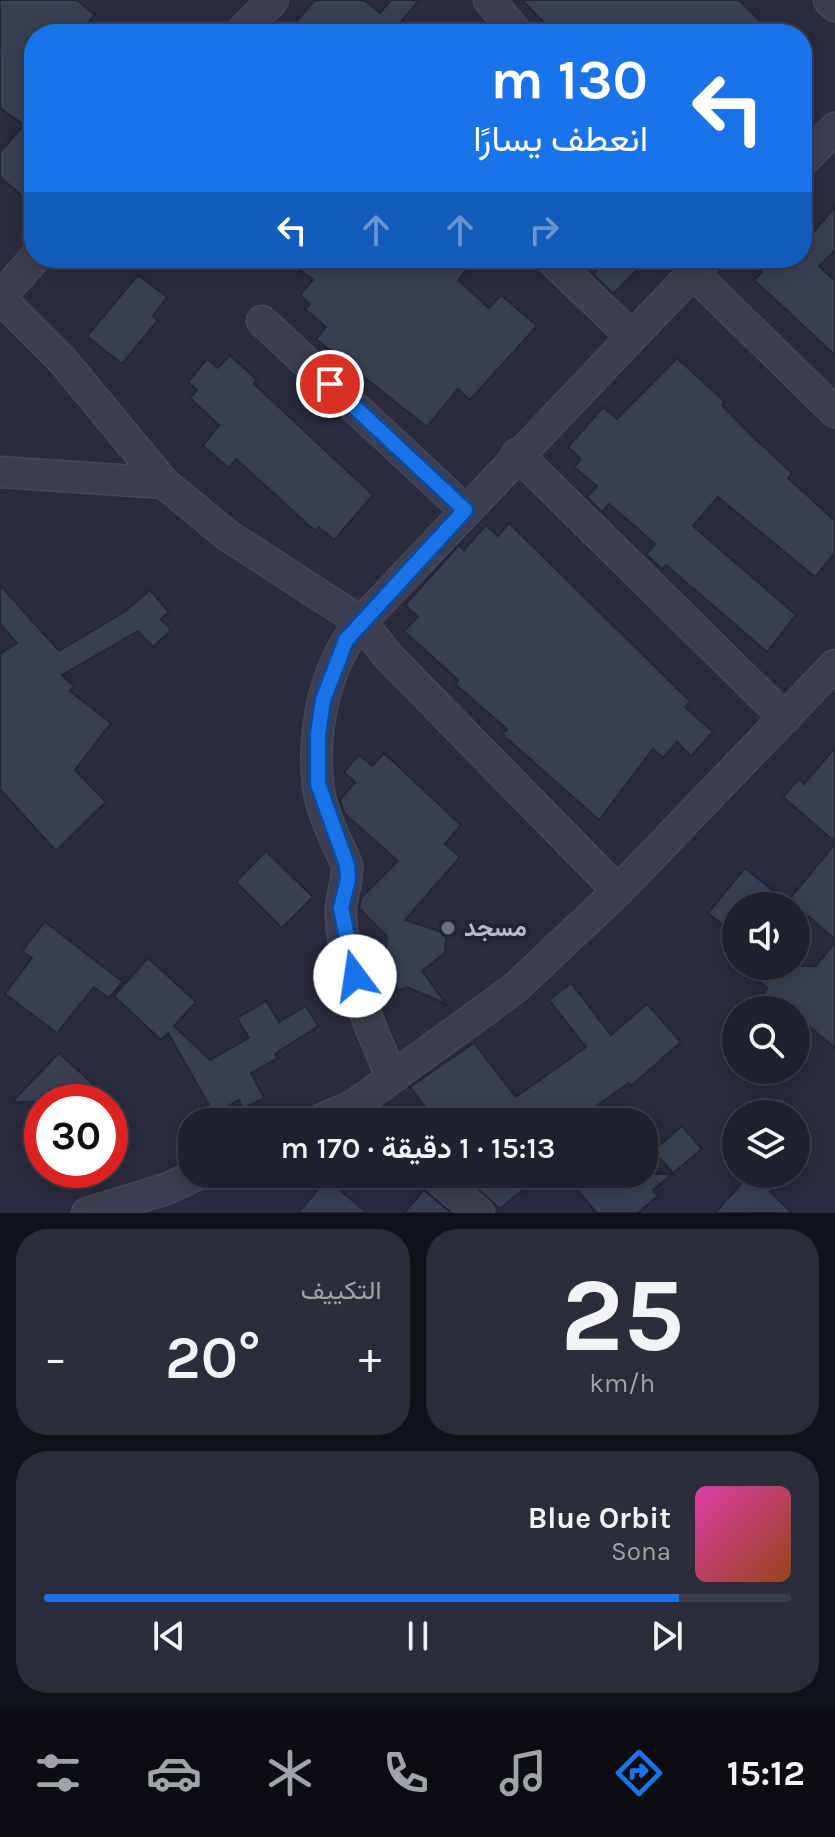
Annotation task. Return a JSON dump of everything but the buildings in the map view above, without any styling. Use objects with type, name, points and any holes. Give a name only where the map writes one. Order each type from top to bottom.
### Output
[{"type":"street","points":[[249,24],[273,0]]},
{"type":"street","points":[[489,0],[509,24]]},
{"type":"street","points":[[829,0],[835,6]]},
{"type":"street","points":[[812,152],[835,128]]},
{"type":"street","points":[[26,268],[0,298],[63,361],[164,483],[227,535],[361,622],[388,656],[618,891]]},
{"type":"street","points":[[560,268],[630,335]]},
{"type":"street","points":[[391,1076],[369,1021],[348,953],[341,908],[348,879],[347,865],[318,784],[318,734],[323,700],[346,640],[361,622],[517,454],[697,268]]},
{"type":"street","points":[[703,268],[835,412]]},
{"type":"street","points":[[262,321],[465,510]]},
{"type":"street","points":[[517,454],[785,718]]},
{"type":"street","points":[[0,472],[164,483]]},
{"type":"street","points":[[367,1108],[391,1076],[515,988],[618,891],[835,665]]},
{"type":"street","points":[[107,1210],[178,1182]]},
{"type":"street","points":[[450,1188],[479,1213]]},
{"type":"place","name":"مسجد","points":[[448,928]]},
{"type":"route","points":[[330,384],[465,510],[346,640],[323,700],[318,734],[318,784],[347,865],[348,879],[341,908],[355,976]]}]
